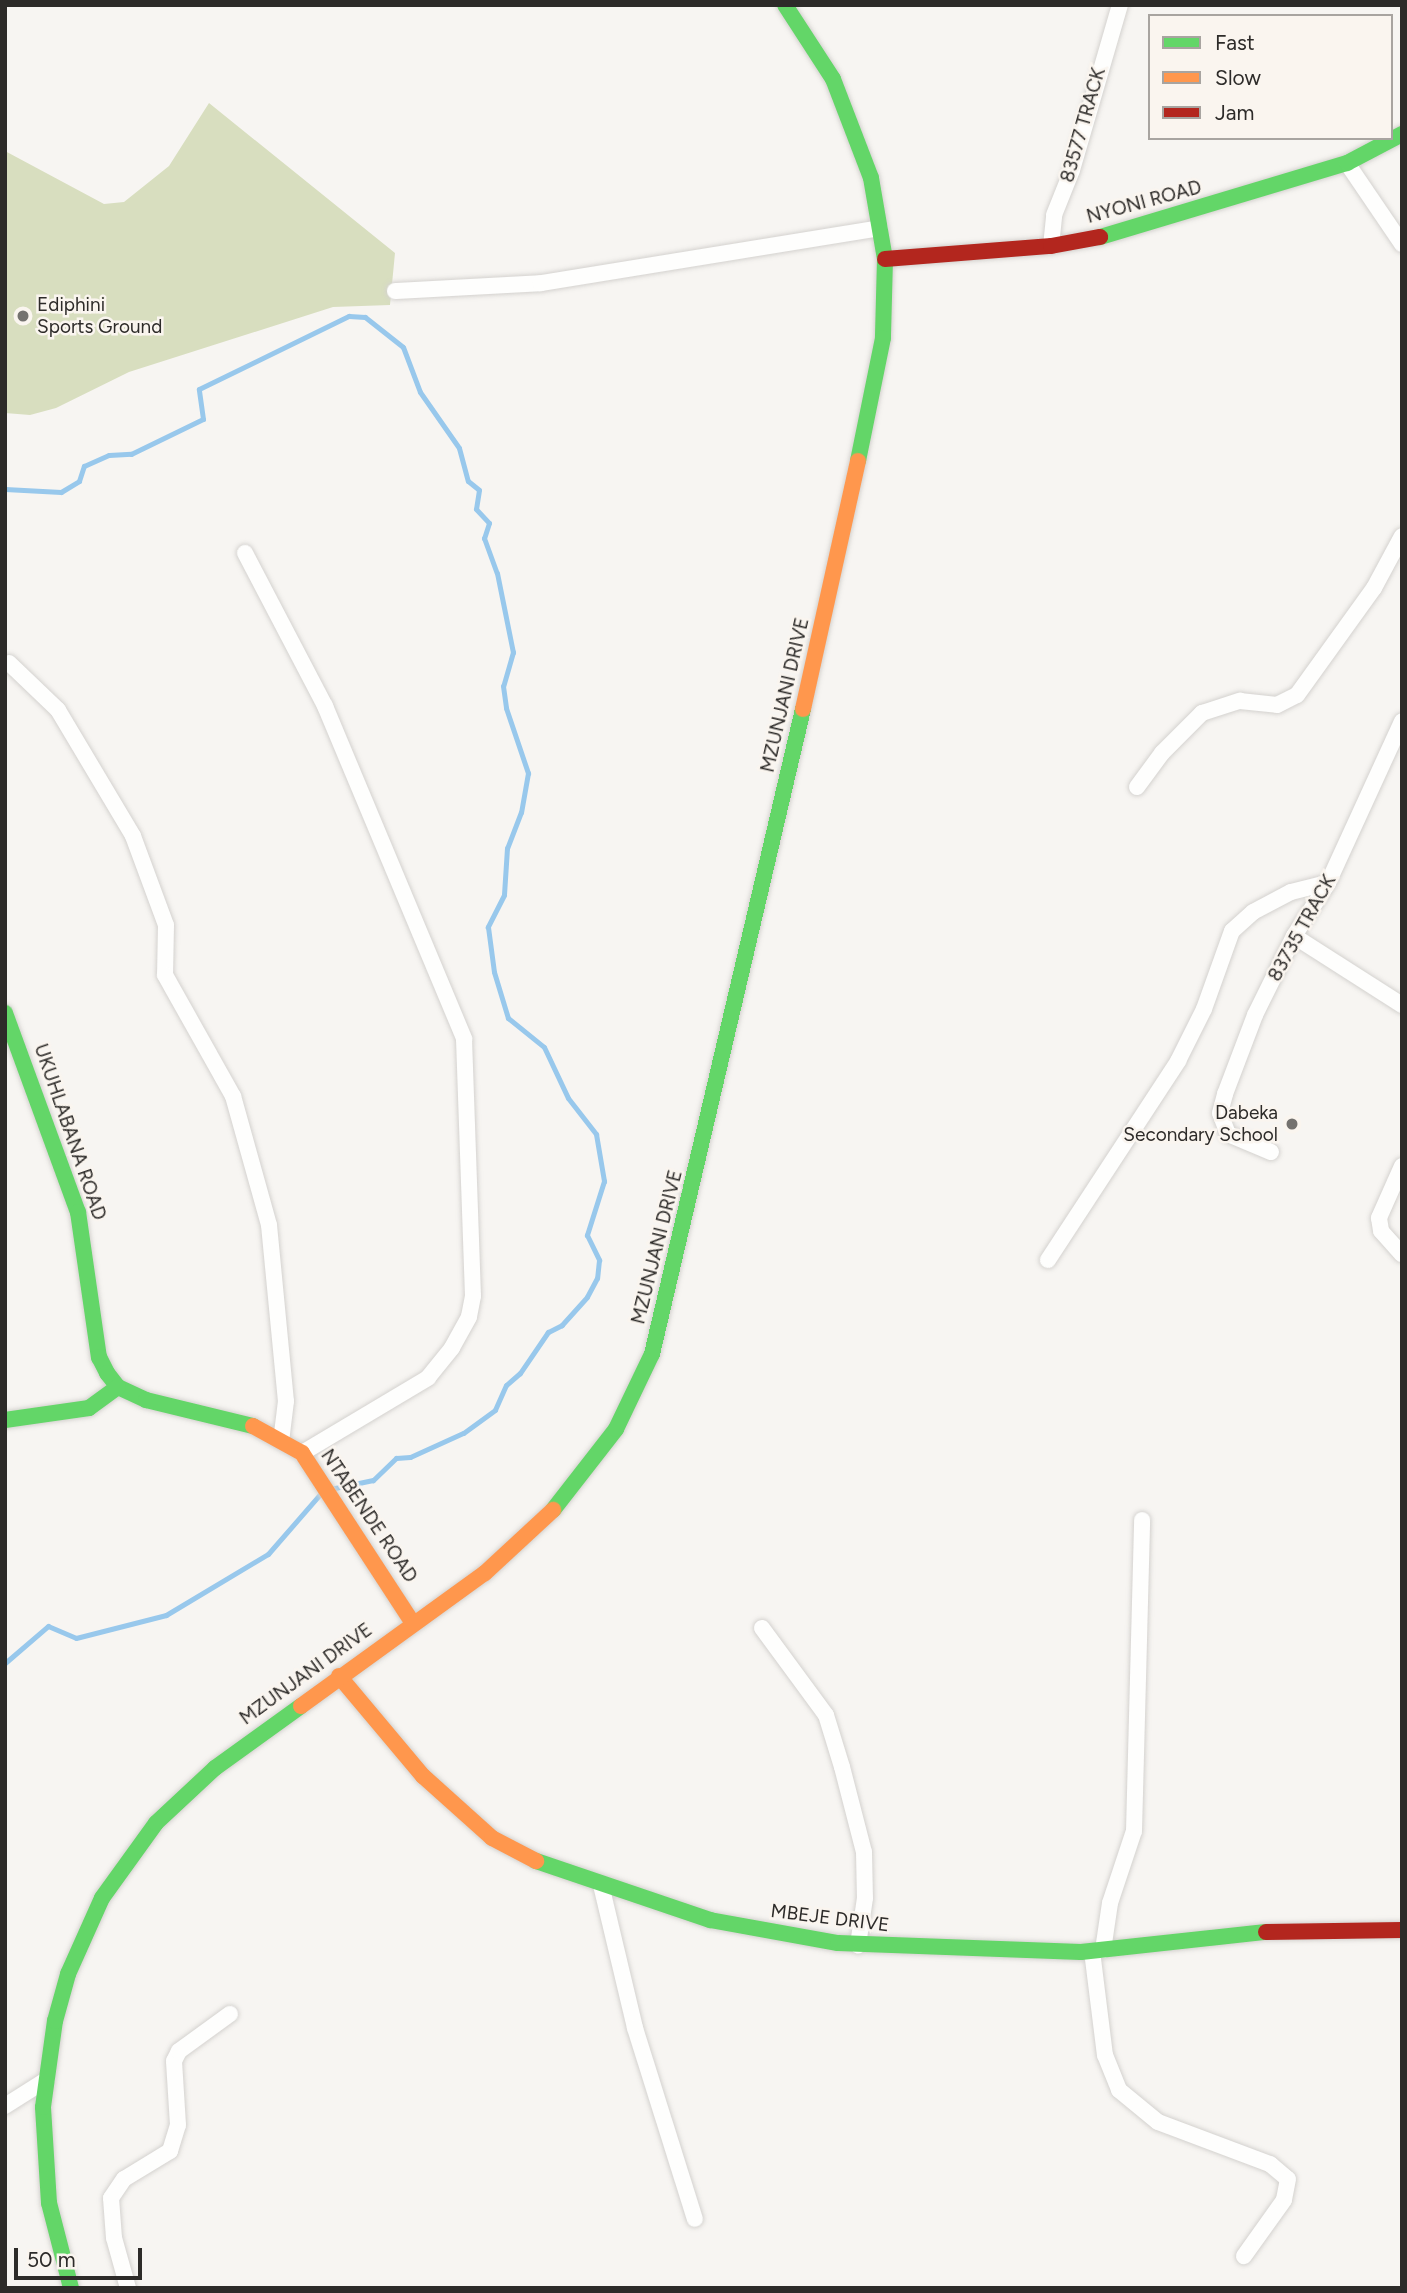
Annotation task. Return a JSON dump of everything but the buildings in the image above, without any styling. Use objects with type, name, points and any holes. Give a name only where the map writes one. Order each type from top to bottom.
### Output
[{"type":"street","name":"MZUNJANI DRIVE","points":[[71,2288],[49,2203],[43,2144],[46,2080],[68,1974],[102,1898],[126,1861],[156,1823],[215,1768],[485,1573],[552,1511],[616,1429],[652,1354],[688,1212],[867,422],[883,338],[884,259],[871,178],[833,79],[785,5]]},
{"type":"street","name":"83577 TRACK","points":[[1051,246],[1054,215],[1072,170],[1120,5]]},
{"type":"street","name":"NYONI ROAD","points":[[884,259],[1051,246],[1257,193],[1347,163],[1391,140]]},
{"type":"street","points":[[1347,163],[1402,244]]},
{"type":"street","points":[[395,291],[541,283],[880,228]]},
{"type":"street","points":[[1137,787],[1162,753],[1202,713],[1240,701],[1277,705],[1297,695],[1374,588],[1402,536]]},
{"type":"street","points":[[245,553],[326,706],[464,1039],[473,1286],[470,1317],[453,1349],[428,1378],[302,1453]]},
{"type":"street","points":[[9,663],[58,710],[133,836],[166,925],[165,975],[233,1096],[269,1225],[286,1401],[281,1439]]},
{"type":"street","name":"83735 TRACK","points":[[1271,1152],[1228,1134],[1220,1113],[1255,1014],[1294,936],[1328,883],[1402,721]]},
{"type":"street","points":[[1048,1260],[1178,1061],[1204,1009],[1232,931],[1254,912],[1291,892],[1328,883]]},
{"type":"street","points":[[1294,936],[1402,1005]]},
{"type":"street","name":"UKUHLABANA ROAD","points":[[5,1013],[75,1200],[99,1357],[118,1387]]},
{"type":"street","points":[[1402,1166],[1379,1218],[1381,1231],[1402,1254]]},
{"type":"street","points":[[5,1420],[89,1408],[118,1387]]},
{"type":"street","name":"NTABENDE ROAD","points":[[118,1387],[146,1400],[240,1421],[281,1439],[302,1453],[315,1469],[342,1520],[392,1586],[413,1623]]},
{"type":"street","points":[[1142,1520],[1134,1831],[1097,1951],[1105,2054],[1119,2090],[1158,2122],[1270,2164],[1288,2179],[1284,2200],[1244,2256]]},
{"type":"street","points":[[762,1628],[826,1715],[842,1767],[864,1852],[865,1898],[858,1945]]},
{"type":"street","name":"MBEJE DRIVE","points":[[339,1676],[423,1776],[460,1812],[527,1858],[710,1920],[858,1945],[1097,1951],[1272,1931],[1402,1930]]},
{"type":"street","points":[[601,1885],[635,2028],[695,2219]]},
{"type":"street","points":[[128,2288],[114,2238],[111,2198],[124,2179],[170,2151],[178,2125],[174,2061],[179,2051],[230,2014]]},
{"type":"street","points":[[5,2106],[46,2080]]},
{"type":"green space","points":[[209,103],[395,253],[390,305],[333,307],[129,372],[56,408],[30,415],[5,413],[5,151],[104,204],[124,202],[169,166]]},
{"type":"waterway","points":[[5,489],[61,492],[79,481],[84,466],[109,455],[131,454],[203,419],[199,389],[349,316],[365,317],[403,347],[420,392],[459,448],[468,481],[479,490],[476,509],[489,523],[484,538],[497,573],[513,652],[503,686],[506,708],[528,773],[521,812],[507,848],[504,895],[488,927],[494,972],[508,1018],[544,1047],[568,1098],[596,1134],[604,1181],[587,1235],[599,1260],[597,1278],[587,1297],[562,1325],[548,1332],[520,1373],[506,1385],[495,1410],[463,1433],[410,1457],[396,1458],[373,1480],[334,1488]]},
{"type":"waterway","points":[[5,1663],[48,1626],[76,1638],[166,1615],[268,1554],[321,1493]]},
{"type":"traffic: fast","points":[[785,5],[833,79],[871,178],[885,259],[883,338],[858,461]]},
{"type":"traffic: fast","points":[[1393,139],[1402,134]]},
{"type":"traffic: fast","points":[[1100,237],[1347,163],[1391,140]]},
{"type":"traffic: fast","points":[[553,1510],[616,1429],[652,1354],[803,709]]},
{"type":"traffic: fast","points":[[5,1013],[78,1212],[99,1357],[107,1373],[118,1387],[146,1400],[253,1426]]},
{"type":"traffic: fast","points":[[5,1420],[89,1408],[118,1387]]},
{"type":"traffic: fast","points":[[71,2288],[49,2203],[43,2107],[55,2021],[68,1974],[102,1898],[156,1823],[215,1768],[301,1706]]},
{"type":"traffic: fast","points":[[536,1861],[710,1920],[838,1943],[1081,1952],[1266,1932]]},
{"type":"traffic: slow","points":[[803,709],[858,461]]},
{"type":"traffic: slow","points":[[253,1426],[302,1453],[413,1623]]},
{"type":"traffic: slow","points":[[301,1706],[485,1573],[553,1510]]},
{"type":"traffic: slow","points":[[339,1676],[423,1776],[492,1838],[536,1861]]},
{"type":"traffic: jam","points":[[885,259],[1051,246],[1100,237]]},
{"type":"traffic: jam","points":[[1266,1932],[1402,1930]]},
{"type":"place","name":"Ediphini Sports Ground","points":[[23,316]]},
{"type":"place","name":"Dabeka Secondary School","points":[[1292,1124]]}]
